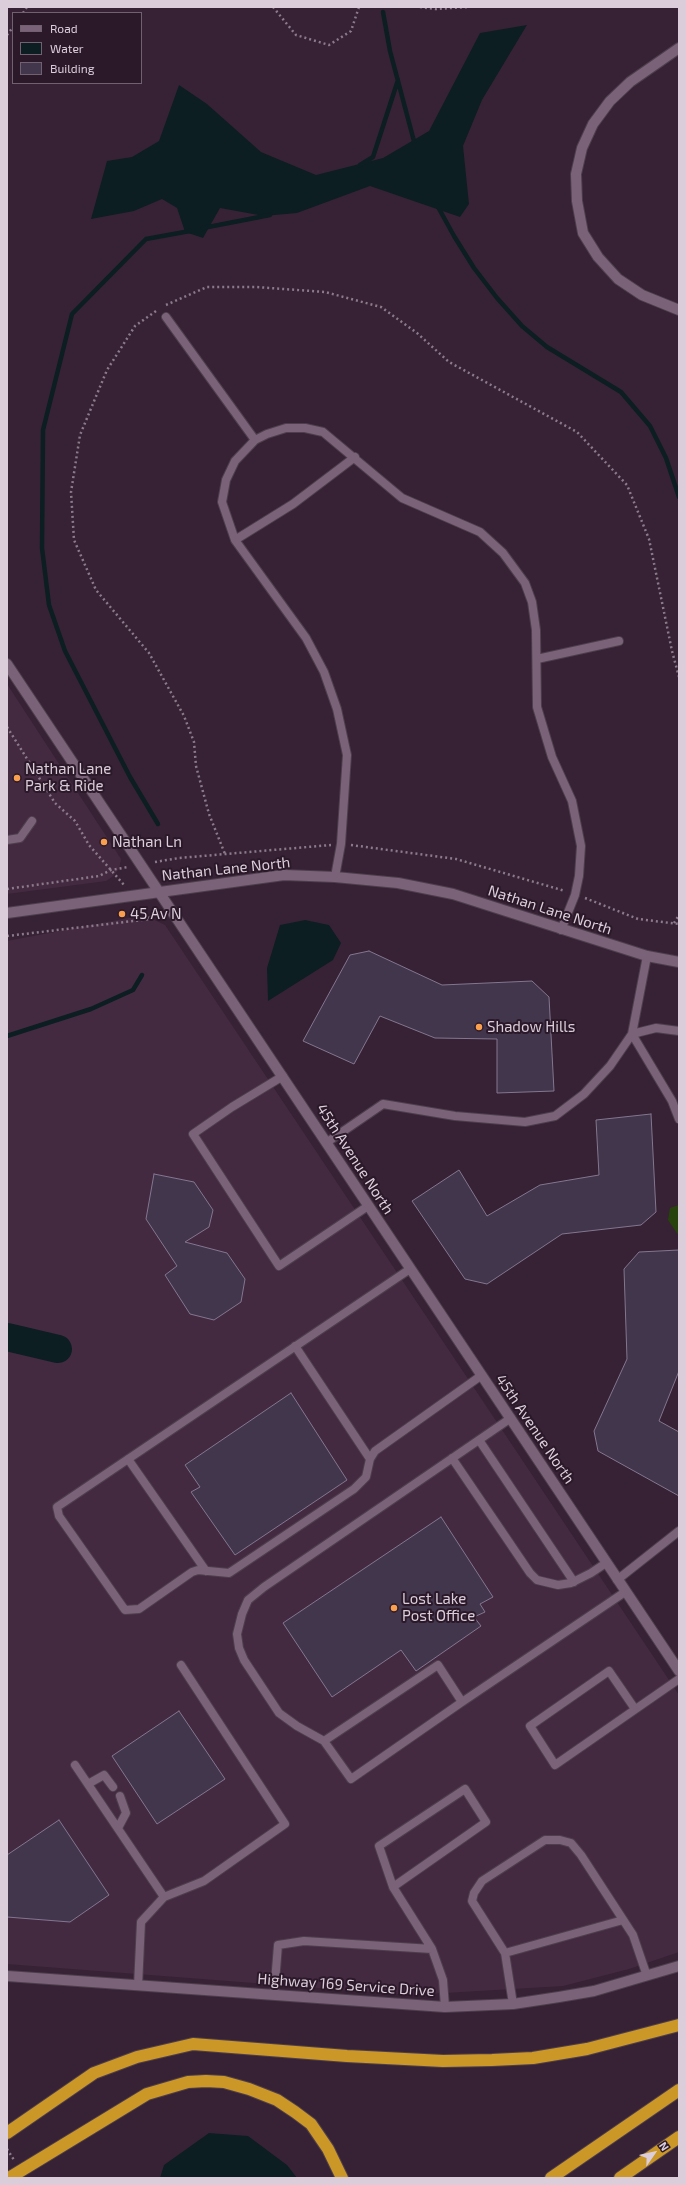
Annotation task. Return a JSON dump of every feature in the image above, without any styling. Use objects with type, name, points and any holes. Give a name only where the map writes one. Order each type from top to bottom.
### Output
[{"type":"highway","points":[[7,2133],[94,2073],[137,2057],[193,2044],[363,2057],[443,2061],[492,2060],[533,2058],[587,2049],[679,2025]]},
{"type":"highway","points":[[9,2178],[147,2094],[188,2082],[206,2081],[224,2082],[249,2088],[277,2100],[295,2112],[311,2124],[331,2155],[342,2178]]},
{"type":"highway","points":[[551,2178],[679,2090]]},
{"type":"highway","points":[[620,2178],[679,2138]]},
{"type":"street","points":[[679,48],[630,82],[610,101],[594,124],[582,148],[576,174],[577,201],[583,233],[598,257],[618,279],[642,295],[679,310]]},
{"type":"street","name":"45th Avenue North","points":[[7,664],[679,1671]]},
{"type":"street","name":"Nathan Lane North","points":[[7,913],[284,875],[335,877],[398,883],[453,894],[647,956],[679,962]]},
{"type":"street","name":"Highway 169 Service Drive","points":[[7,1976],[445,2007],[513,2004],[594,1991],[679,1966]]},
{"type":"lane","points":[[166,317],[255,440]]},
{"type":"lane","points":[[335,877],[341,844],[347,756],[337,709],[324,672],[306,638],[235,540],[222,502],[226,480],[234,461],[255,440],[267,434],[286,428],[305,428],[323,432],[355,457],[402,498],[480,532],[503,553],[525,583],[532,602],[536,630],[537,707],[552,757],[572,801],[581,846],[576,895],[562,930]]},
{"type":"lane","points":[[235,540],[293,504],[355,457]]},
{"type":"lane","points":[[537,659],[619,641]]},
{"type":"lane","points":[[7,840],[20,838],[32,821]]},
{"type":"lane","points":[[326,1143],[383,1104],[455,1116],[526,1122],[555,1116],[584,1094],[600,1077],[610,1066],[632,1034],[647,956]]},
{"type":"lane","points":[[632,1034],[656,1028],[679,1031]]},
{"type":"lane","points":[[632,1034],[672,1101],[679,1119]]},
{"type":"lane","points":[[283,1076],[232,1107],[193,1134],[279,1266],[368,1206]]},
{"type":"lane","points":[[410,1269],[58,1507],[59,1516],[125,1610],[139,1609],[192,1572],[206,1571],[229,1573],[354,1489],[366,1477],[370,1459],[374,1451],[482,1375]]},
{"type":"lane","points":[[295,1346],[370,1459]]},
{"type":"lane","points":[[510,1418],[264,1587],[248,1600],[242,1614],[237,1634],[239,1648],[244,1660],[280,1713],[297,1726],[324,1741],[351,1779],[625,1592]]},
{"type":"lane","points":[[479,1440],[574,1582]]},
{"type":"lane","points":[[452,1458],[530,1573],[537,1580],[558,1585],[574,1582],[606,1563]]},
{"type":"lane","points":[[128,1459],[206,1571]]},
{"type":"lane","points":[[618,1580],[679,1531]]},
{"type":"lane","points":[[138,1986],[141,1922],[164,1897],[204,1881],[285,1824],[181,1665]]},
{"type":"lane","points":[[324,1741],[438,1665],[462,1702]]},
{"type":"lane","points":[[635,1709],[609,1671],[530,1726],[556,1764],[679,1679]]},
{"type":"lane","points":[[76,1765],[164,1897]]},
{"type":"lane","points":[[88,1784],[104,1775],[113,1787]]},
{"type":"lane","points":[[393,1887],[486,1822],[465,1789],[380,1846],[393,1887],[432,1948],[443,1980],[445,2007]]},
{"type":"lane","points":[[118,1828],[126,1813],[120,1796]]},
{"type":"lane","points":[[513,2004],[504,1953],[472,1901],[474,1893],[482,1881],[545,1840],[560,1840],[571,1843],[623,1920],[636,1944],[647,1976]]},
{"type":"lane","points":[[504,1953],[623,1920]]},
{"type":"lane","points":[[274,1996],[278,1945],[304,1941],[432,1948]]},
{"type":"path","points":[[273,7],[296,35],[329,45],[351,31],[359,7]]},
{"type":"path","points":[[420,7],[435,9],[469,7]]},
{"type":"path","points":[[7,727],[55,803],[75,821],[89,845],[134,895],[150,919],[7,936]]},
{"type":"path","points":[[674,923],[679,915]]},
{"type":"shaded area","points":[[7,684],[121,859],[119,869],[106,881],[7,894]]},
{"type":"shaded area","points":[[144,915],[165,925],[679,1695],[679,1952],[629,1969],[563,1986],[410,1995],[7,1964],[7,941]]},
{"type":"green space","points":[[679,1205],[679,1236],[668,1220],[670,1208]]},
{"type":"water","points":[[527,25],[482,100],[463,146],[469,204],[460,217],[370,186],[297,213],[264,216],[220,208],[203,238],[185,232],[177,208],[162,199],[134,211],[91,219],[107,161],[132,157],[159,141],[179,85],[207,104],[261,152],[316,175],[383,158],[429,131],[480,33]]},
{"type":"water","points":[[305,920],[329,925],[341,943],[333,960],[268,1001],[267,968],[280,925]]},
{"type":"water","points":[[209,2133],[248,2136],[287,2165],[297,2178],[160,2178],[164,2165]]},
{"type":"building","name":"Shadow Hills","points":[[369,951],[442,985],[532,981],[549,997],[554,1091],[497,1093],[497,1039],[435,1038],[380,1016],[354,1064],[303,1041],[350,955]]},
{"type":"building","points":[[651,1114],[656,1212],[641,1225],[562,1234],[487,1284],[465,1279],[412,1201],[459,1170],[487,1216],[540,1185],[599,1175],[596,1120]]},
{"type":"building","points":[[154,1174],[194,1182],[213,1210],[209,1227],[185,1242],[227,1253],[245,1279],[241,1302],[214,1320],[190,1314],[165,1275],[177,1266],[146,1219]]},
{"type":"building","points":[[679,1250],[679,1371],[659,1421],[679,1432],[679,1496],[598,1451],[594,1431],[627,1359],[624,1269],[639,1252]]},
{"type":"building","points":[[291,1393],[347,1480],[235,1555],[191,1492],[200,1487],[185,1465]]},
{"type":"building","name":"Lost Lake Post Office","points":[[441,1517],[493,1597],[480,1604],[485,1612],[474,1617],[481,1626],[416,1671],[401,1650],[332,1697],[283,1623]]},
{"type":"building","points":[[179,1711],[225,1779],[157,1824],[112,1756]]},
{"type":"building","points":[[59,1820],[109,1895],[70,1922],[7,1917],[7,1855]]},
{"type":"waterway","points":[[383,12],[390,51],[415,145]]},
{"type":"waterway","points":[[360,165],[373,157],[398,80]]},
{"type":"waterway","points":[[437,205],[474,268],[497,298],[522,326],[547,347],[621,392],[650,426],[666,458],[679,497]]},
{"type":"waterway","points":[[203,228],[270,215]]},
{"type":"waterway","points":[[158,824],[130,777],[65,651],[49,605],[42,548],[43,430],[72,314],[146,239],[190,231]]},
{"type":"waterway","points":[[7,1036],[91,1009],[133,990],[142,975]]},
{"type":"waterway","points":[[7,1337],[58,1349]]},
{"type":"place","name":"Nathan Lane Park & Ride","points":[[17,778]]},
{"type":"place","name":"Nathan Ln","points":[[104,842]]},
{"type":"place","name":"45 Av N","points":[[122,914]]},
{"type":"place","name":"Shadow Hills","points":[[479,1027]]},
{"type":"place","name":"Lost Lake Post Office","points":[[394,1608]]}]
